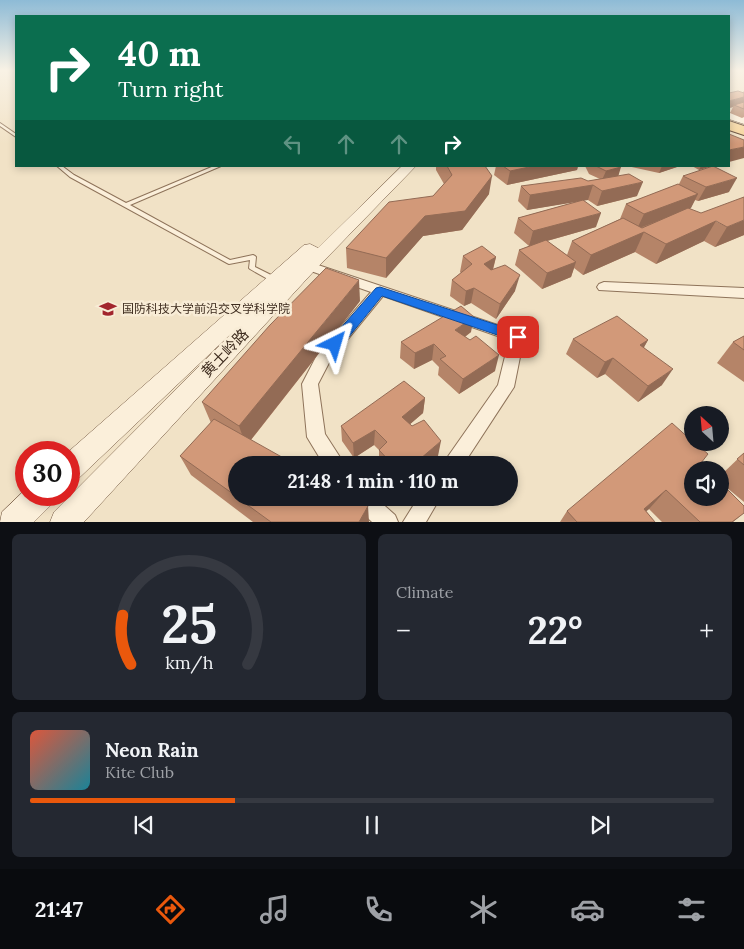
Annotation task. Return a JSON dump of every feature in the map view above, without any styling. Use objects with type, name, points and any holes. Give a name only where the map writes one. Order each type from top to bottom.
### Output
[{"type":"main road","points":[[730,125],[744,131]]},
{"type":"main road","points":[[730,136],[744,142]]},
{"type":"street","points":[[730,115],[744,121]]},
{"type":"street","name":"黄土岭路","points":[[80,460],[396,167]]},
{"type":"street","name":"黄土岭路","points":[[64,522],[309,266],[409,167]]},
{"type":"street","points":[[309,266],[518,337],[506,387],[458,456]]},
{"type":"street","points":[[604,287],[744,293]]},
{"type":"street","points":[[329,456],[316,437],[310,384],[324,357],[380,291]]},
{"type":"street","points":[[12,522],[29,506]]},
{"type":"street","points":[[369,506],[388,522]]},
{"type":"street","points":[[413,522],[424,506]]},
{"type":"lane","points":[[0,124],[15,135]]},
{"type":"lane","points":[[60,167],[72,176],[229,262],[253,257],[252,268],[276,280]]},
{"type":"lane","points":[[126,205],[217,167]]},
{"type":"building","points":[[730,95],[744,95],[744,97],[730,101]]},
{"type":"building","points":[[744,102],[744,109],[734,105]]},
{"type":"building","points":[[730,134],[744,140],[744,147],[730,150]]},
{"type":"building","points":[[448,167],[486,167],[492,176],[465,211],[425,216],[386,258],[346,248],[389,202],[433,196],[452,175]]},
{"type":"building","points":[[504,167],[529,167],[510,171]]},
{"type":"building","points":[[598,167],[621,167],[606,171]]},
{"type":"building","points":[[715,167],[737,178],[706,187],[683,176]]},
{"type":"building","points":[[629,174],[643,182],[602,191],[593,185],[530,195],[521,186],[581,178],[588,181]]},
{"type":"building","points":[[678,184],[698,194],[644,214],[626,204]]},
{"type":"building","points":[[744,197],[744,220],[727,227],[716,221],[666,244],[644,232],[591,255],[572,241],[623,218],[642,228],[688,208],[701,213]]},
{"type":"building","points":[[583,200],[601,213],[533,231],[518,218]]},
{"type":"building","points":[[546,240],[576,262],[547,273],[519,250]]},
{"type":"building","points":[[482,246],[496,257],[484,264],[491,270],[505,265],[520,275],[500,304],[474,288],[466,291],[452,280],[472,264],[463,256]]},
{"type":"building","points":[[326,268],[359,280],[239,426],[202,402],[270,325]]},
{"type":"building","points":[[461,306],[474,317],[455,330],[470,340],[476,336],[499,355],[463,379],[440,359],[446,356],[434,344],[415,353],[401,342]]},
{"type":"building","points":[[617,316],[648,340],[640,345],[673,369],[648,386],[613,358],[605,362],[573,339]]},
{"type":"building","points":[[744,336],[744,350],[733,342]]},
{"type":"building","points":[[404,381],[425,398],[402,417],[412,426],[424,420],[441,441],[424,456],[385,456],[379,450],[387,442],[375,430],[353,443],[341,426]]},
{"type":"building","points":[[214,419],[280,456],[228,456],[228,490],[180,456]]},
{"type":"building","points":[[672,423],[684,434],[684,451],[704,451],[708,454],[703,461],[684,461],[684,506],[729,506],[729,491],[744,506],[744,513],[732,522],[700,522],[666,490],[644,509],[655,522],[577,522],[567,511]]},
{"type":"building","points":[[744,453],[744,465],[737,459]]},
{"type":"building","points":[[249,506],[368,506],[359,522],[271,522]]},
{"type":"place","name":"国防科技大学前沿交叉学科学院","points":[[108,309]]},
{"type":"route","points":[[335,344],[380,291],[518,337]]}]
